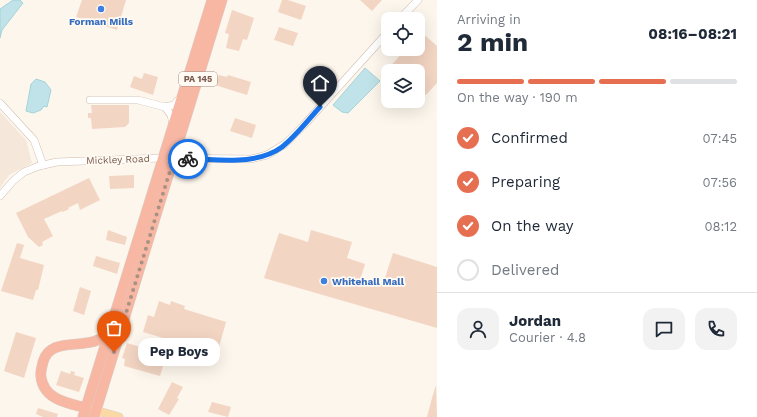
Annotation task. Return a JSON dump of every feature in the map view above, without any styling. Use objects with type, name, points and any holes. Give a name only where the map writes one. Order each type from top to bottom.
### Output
[{"type":"highway","name":"PA 145","points":[[90,413],[110,330],[212,0]]},
{"type":"highway","name":"PA 145","points":[[90,413],[174,158],[222,0]]},
{"type":"highway","points":[[90,413],[57,399],[48,393],[40,377],[44,359],[55,347],[64,344],[96,342],[110,330]]},
{"type":"main road","points":[[90,413],[119,417]]},
{"type":"street","points":[[407,12],[418,0]]},
{"type":"street","name":"Mickley Road","points":[[0,196],[18,176],[32,168],[43,165],[69,161],[163,158],[251,159],[273,152],[285,144],[381,40]]},
{"type":"street","points":[[90,100],[138,100],[165,107],[174,105],[182,97]]},
{"type":"street","points":[[0,103],[34,140],[43,165]]},
{"type":"street","points":[[165,107],[171,115],[173,124]]},
{"type":"shaded area","points":[[0,112],[26,140],[32,163],[9,175],[0,188]]},
{"type":"water","points":[[13,0],[20,0],[23,3],[2,30],[0,38],[0,9]]},
{"type":"water","points":[[365,68],[380,81],[348,113],[342,112],[333,105]]},
{"type":"water","points":[[36,79],[45,82],[51,90],[47,107],[44,106],[41,110],[33,113],[26,111],[31,84]]},
{"type":"building","name":"Forman Mills","points":[[82,0],[126,0],[117,30],[76,17]]},
{"type":"building","points":[[282,0],[288,0],[306,6],[301,20],[278,12]]},
{"type":"building","points":[[360,0],[382,0],[372,11]]},
{"type":"building","points":[[232,10],[254,18],[247,40],[243,39],[239,51],[226,48],[229,34],[225,33]]},
{"type":"building","points":[[279,27],[298,33],[293,46],[274,40]]},
{"type":"building","points":[[425,36],[437,46],[437,83],[426,95],[425,64],[392,64],[400,56],[425,56]]},
{"type":"building","points":[[144,73],[158,77],[153,95],[130,87],[134,76],[142,79]]},
{"type":"building","points":[[219,75],[227,77],[228,75],[251,82],[247,95],[215,85]]},
{"type":"building","points":[[91,105],[129,105],[129,123],[125,127],[92,129],[91,118],[88,118],[88,113],[92,113]]},
{"type":"building","points":[[235,118],[256,125],[252,138],[230,131]]},
{"type":"building","points":[[134,175],[134,188],[110,189],[109,176]]},
{"type":"building","points":[[89,178],[100,200],[80,210],[78,203],[63,212],[62,211],[44,219],[53,236],[42,242],[43,245],[39,247],[28,237],[16,213]]},
{"type":"building","points":[[108,230],[127,237],[125,245],[106,240]]},
{"type":"building","name":"Whitehall Mall","points":[[311,230],[352,242],[347,258],[365,264],[361,277],[383,284],[393,253],[437,267],[437,328],[264,278],[279,233],[308,242]]},
{"type":"building","points":[[17,243],[24,245],[20,258],[44,265],[38,290],[36,290],[33,300],[1,291]]},
{"type":"building","points":[[96,256],[120,263],[117,274],[93,266]]},
{"type":"building","points":[[80,287],[91,291],[84,315],[73,311]]},
{"type":"building","points":[[159,301],[170,305],[171,301],[185,306],[184,309],[226,322],[217,354],[143,332],[148,315],[154,317]]},
{"type":"building","points":[[16,332],[36,338],[24,378],[4,371]]},
{"type":"building","points":[[127,343],[158,352],[156,357],[165,360],[160,376],[124,366],[125,359],[122,358]]},
{"type":"building","points":[[61,371],[70,374],[71,371],[75,372],[74,375],[84,378],[79,392],[56,385]]},
{"type":"building","points":[[172,382],[183,387],[177,398],[179,399],[169,415],[158,409]]},
{"type":"building","points":[[436,385],[437,417],[427,417],[432,398]]},
{"type":"building","points":[[212,402],[231,407],[228,417],[208,412]]},
{"type":"building","points":[[38,408],[58,414],[57,417],[43,417],[36,414]]},
{"type":"way so far","points":[[114,352],[174,158],[188,159]]},
{"type":"place","name":"Forman Mills","points":[[101,9]]},
{"type":"place","name":"Whitehall Mall","points":[[324,281]]},
{"type":"place","name":"Pep Boys","points":[[114,352]]},
{"type":"route","points":[[188,159],[251,159],[267,155],[285,144],[320,107]]}]
